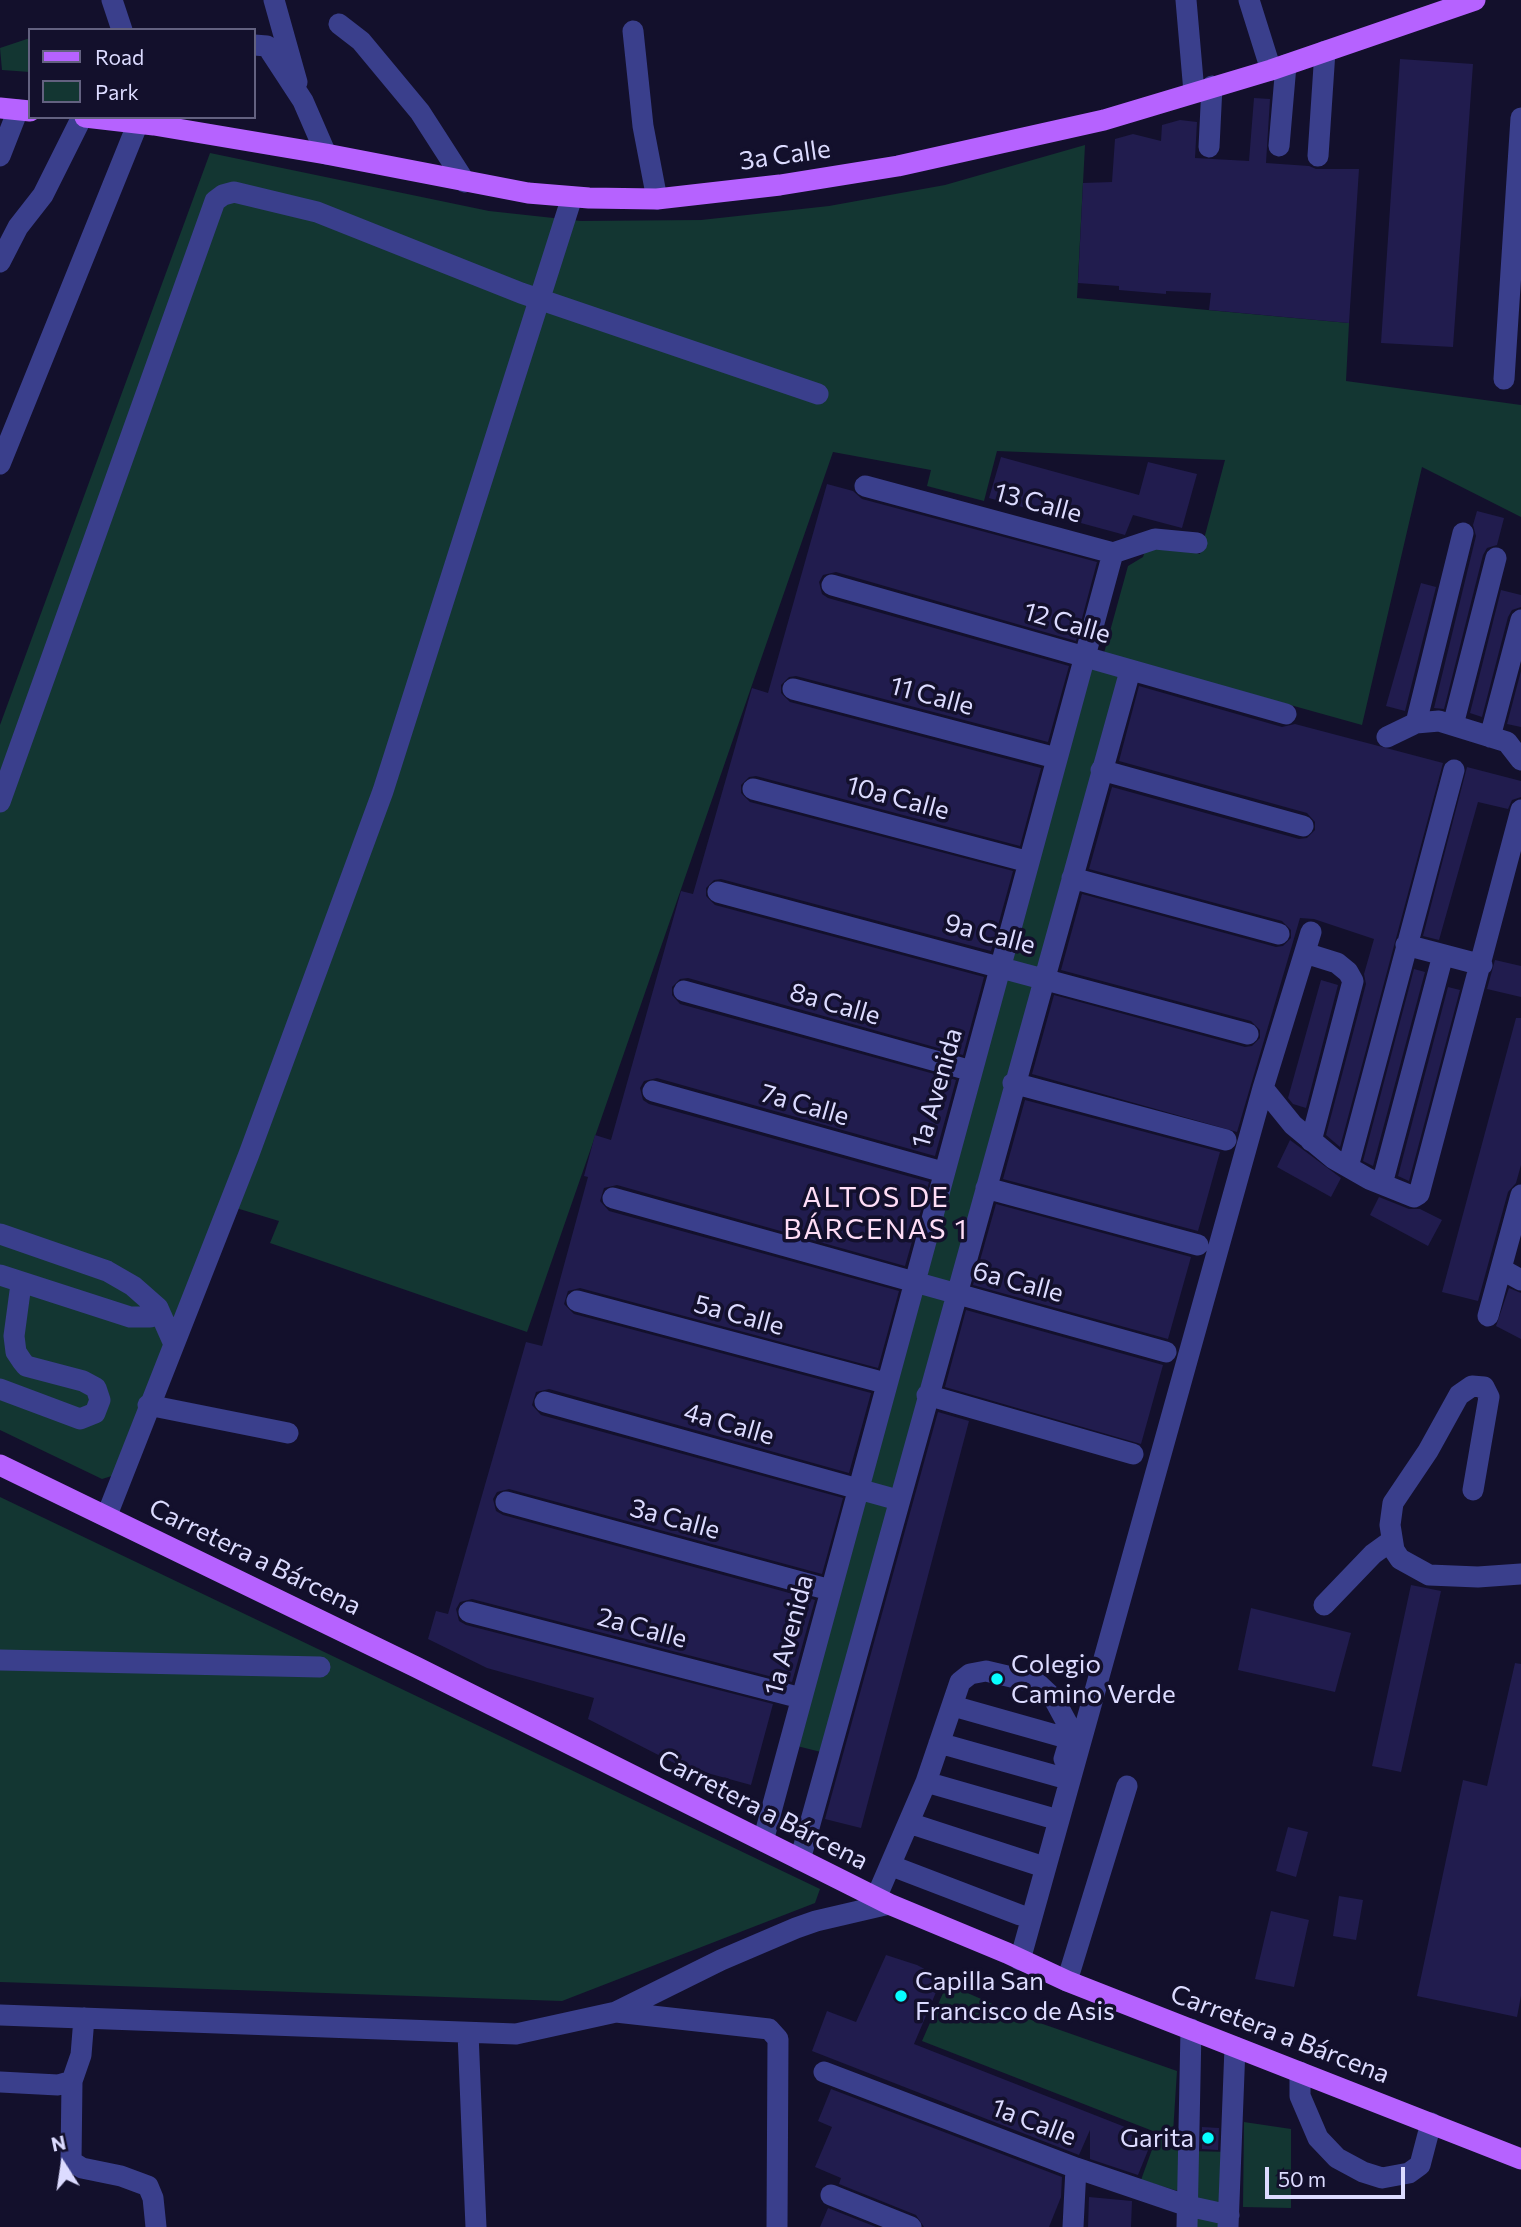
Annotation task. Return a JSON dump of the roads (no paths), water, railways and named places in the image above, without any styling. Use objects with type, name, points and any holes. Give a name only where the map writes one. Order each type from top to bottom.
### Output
[{"type":"main road","name":"3a Calle","points":[[109,119],[148,122],[326,154],[465,183],[572,197],[657,199],[780,185],[912,163],[1104,120],[1279,67],[1475,0]]},
{"type":"main road","name":"Carretera a Bárcena","points":[[0,1465],[107,1515],[882,1901],[1067,1981],[1521,2159]]},
{"type":"street","points":[[112,0],[121,28]]},
{"type":"street","points":[[274,0],[303,101],[326,154]]},
{"type":"street","points":[[1186,0],[1203,89],[1209,147]]},
{"type":"street","points":[[1249,0],[1279,67],[1279,146]]},
{"type":"street","points":[[339,24],[361,41],[420,113],[465,183]]},
{"type":"street","points":[[634,31],[643,126],[657,199]]},
{"type":"street","points":[[256,45],[267,46],[303,101]]},
{"type":"street","points":[[1318,156],[1325,51]]},
{"type":"street","points":[[0,156],[16,109]]},
{"type":"street","points":[[1504,379],[1521,118]]},
{"type":"street","points":[[0,261],[18,228],[43,195],[82,119]]},
{"type":"street","points":[[0,464],[148,122]]},
{"type":"street","points":[[0,802],[215,201],[234,192],[317,212],[541,299],[818,394]]},
{"type":"street","points":[[107,1515],[148,1405],[249,1154],[383,791],[572,197]]},
{"type":"street","name":"13 Calle","points":[[865,486],[1113,553]]},
{"type":"street","points":[[1416,723],[1462,533]]},
{"type":"street","points":[[1113,553],[1155,539],[1197,543]]},
{"type":"street","name":"1a Avenida","points":[[763,1841],[885,1383],[1113,553]]},
{"type":"street","points":[[1453,726],[1496,558]]},
{"type":"street","name":"12 Calle","points":[[832,585],[1286,714]]},
{"type":"street","points":[[1490,737],[1521,620]]},
{"type":"street","points":[[800,1860],[1013,1083],[1130,671]]},
{"type":"street","name":"11 Calle","points":[[793,689],[1056,758]]},
{"type":"street","points":[[1387,737],[1416,723],[1439,721],[1507,741],[1521,760]]},
{"type":"street","points":[[1101,770],[1303,826]]},
{"type":"street","points":[[1348,1167],[1454,770]]},
{"type":"street","name":"10a Calle","points":[[753,789],[1029,862]]},
{"type":"street","points":[[1264,1088],[1293,1125],[1348,1167],[1414,1197],[1422,1191],[1521,810]]},
{"type":"street","points":[[1072,878],[1279,934]]},
{"type":"street","name":"9a Calle","points":[[718,892],[1000,965],[1248,1034]]},
{"type":"street","points":[[1014,1956],[1308,943],[1348,972],[1353,981],[1311,1141]]},
{"type":"street","points":[[1406,945],[1482,965]]},
{"type":"street","points":[[1382,1184],[1443,955]]},
{"type":"street","name":"8a Calle","points":[[684,991],[972,1070]]},
{"type":"street","points":[[1013,1083],[1226,1140]]},
{"type":"street","name":"7a Calle","points":[[653,1091],[943,1172]]},
{"type":"street","points":[[986,1188],[1198,1245]]},
{"type":"street","points":[[1488,1316],[1521,1195]]},
{"type":"street","name":"6a Calle","points":[[613,1198],[1166,1352]]},
{"type":"street","points":[[0,1234],[107,1271],[145,1295],[158,1308],[173,1342]]},
{"type":"street","points":[[1501,1269],[1521,1280]]},
{"type":"street","points":[[0,1275],[21,1284],[130,1317],[150,1317],[158,1308]]},
{"type":"street","points":[[0,1389],[80,1419],[95,1413],[98,1407],[100,1394],[96,1388],[83,1381],[26,1366],[8,1355],[14,1336],[21,1284]]},
{"type":"street","name":"5a Calle","points":[[577,1301],[885,1383]]},
{"type":"street","points":[[1473,1490],[1489,1397],[1484,1387],[1472,1386],[1459,1395],[1428,1451],[1393,1503],[1391,1541],[1399,1559],[1429,1575],[1478,1577],[1521,1574]]},
{"type":"street","points":[[928,1395],[1133,1454]]},
{"type":"street","name":"4a Calle","points":[[545,1402],[898,1500]]},
{"type":"street","points":[[148,1405],[288,1433]]},
{"type":"street","name":"3a Calle","points":[[506,1502],[830,1590]]},
{"type":"street","points":[[1324,1605],[1373,1554],[1391,1541]]},
{"type":"street","name":"2a Calle","points":[[469,1612],[801,1698]]},
{"type":"street","points":[[0,1660],[320,1667]]},
{"type":"street","points":[[0,2015],[516,2034],[615,2012],[721,1960],[796,1928],[882,1901],[892,1866],[926,1782],[960,1682],[970,1674],[986,1671],[1037,1683],[1054,1699],[1067,1723],[1070,1739],[1020,1915],[1014,1956]]},
{"type":"street","points":[[953,1706],[1070,1739]]},
{"type":"street","points":[[939,1743],[1060,1777]]},
{"type":"street","points":[[926,1782],[1048,1817]]},
{"type":"street","points":[[1067,1981],[1127,1786]]},
{"type":"street","points":[[909,1823],[1035,1864]]},
{"type":"street","points":[[892,1866],[1020,1915]]},
{"type":"street","points":[[615,2012],[769,2029],[778,2039],[777,2227]]},
{"type":"street","points":[[83,2018],[81,2055],[72,2081],[71,2161],[82,2168],[121,2176],[148,2186],[153,2197],[156,2227]]},
{"type":"street","points":[[1187,2216],[1191,2029]]},
{"type":"street","points":[[468,2033],[476,2227]]},
{"type":"street","points":[[1229,2221],[1235,2047]]},
{"type":"street","name":"1a Calle","points":[[824,2072],[1076,2168],[1187,2216],[1229,2221]]},
{"type":"street","points":[[1300,2072],[1300,2096],[1318,2138],[1337,2158],[1363,2172],[1382,2178],[1409,2173],[1420,2165],[1432,2123]]},
{"type":"street","points":[[0,2082],[58,2085],[72,2081]]},
{"type":"street","points":[[1073,2227],[1076,2168]]},
{"type":"street","points":[[831,2195],[911,2227]]},
{"type":"place","name":"Colegio Camino Verde","points":[[997,1679]]},
{"type":"place","name":"Capilla San Francisco de Asis","points":[[901,1996]]},
{"type":"place","name":"Garita","points":[[1208,2138]]},
{"type":"district","name":"ALTOS DE BÁRCENAS 1","points":[[876,1214]]}]
